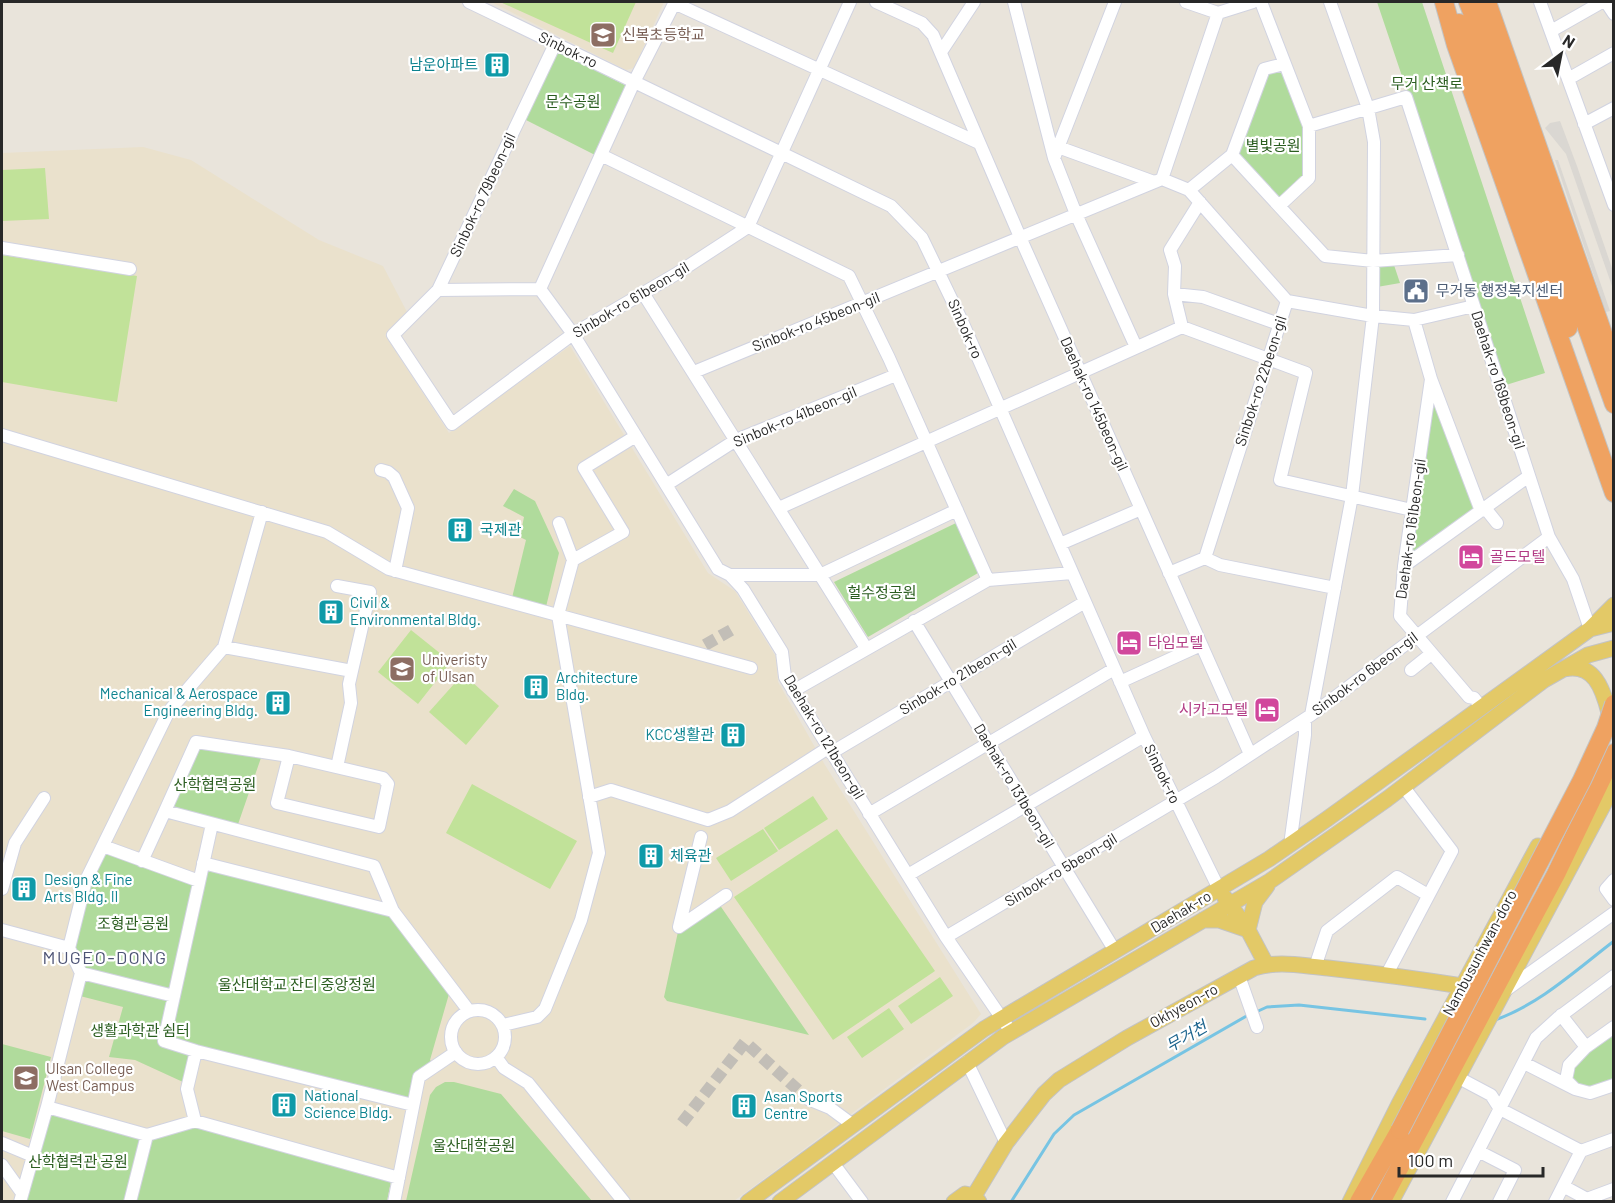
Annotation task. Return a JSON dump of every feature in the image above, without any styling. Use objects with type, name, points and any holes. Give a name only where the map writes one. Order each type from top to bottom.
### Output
[{"type":"highway","points":[[1444,2],[1459,56],[1614,493]]},
{"type":"highway","points":[[1450,2],[1471,49],[1604,431],[1614,466]]},
{"type":"highway","points":[[1468,2],[1499,80],[1614,404]]},
{"type":"highway","points":[[1473,2],[1494,40],[1517,91]]},
{"type":"highway","points":[[1487,2],[1614,365]]},
{"type":"highway","points":[[1359,1202],[1400,1130],[1582,780],[1606,728],[1612,707]]},
{"type":"highway","points":[[1381,1202],[1556,874],[1614,753]]},
{"type":"main road","points":[[1590,629],[1614,605]]},
{"type":"main road","name":"Daehak-ro","points":[[748,1202],[1001,1017],[1290,845],[1590,629],[1614,623]]},
{"type":"main road","name":"Daehak-ro","points":[[780,1202],[1011,1032],[1270,881],[1403,786],[1544,680],[1588,655],[1614,648]]},
{"type":"main road","points":[[1561,670],[1576,668],[1594,678],[1612,707]]},
{"type":"main road","name":"Nambusunhwan-doro","points":[[1350,1202],[1462,986],[1612,707]]},
{"type":"main road","points":[[1391,1202],[1614,784]]},
{"type":"main road","points":[[1248,930],[1256,902],[1270,881]]},
{"type":"main road","points":[[1219,889],[1248,930],[1266,964]]},
{"type":"main road","points":[[1203,920],[1220,920],[1248,930]]},
{"type":"main road","name":"Okhyeon-ro","points":[[976,1199],[1006,1143],[1044,1094],[1059,1080],[1239,976],[1266,964],[1387,974],[1462,986]]},
{"type":"main road","points":[[954,1202],[965,1194],[976,1199]]},
{"type":"street","name":"Sinbok-ro","points":[[469,2],[891,206],[922,238],[1001,408],[1144,736],[1219,889]]},
{"type":"street","points":[[438,290],[540,289],[634,82],[675,2],[979,143]]},
{"type":"street","points":[[748,227],[850,2]]},
{"type":"street","name":"Daehak-ro 145beon-gil","points":[[876,2],[903,7],[933,34],[1020,237],[1250,754]]},
{"type":"street","points":[[940,52],[974,2]]},
{"type":"street","points":[[1014,2],[1056,153],[1076,214],[1136,347]]},
{"type":"street","points":[[1056,153],[1115,2]]},
{"type":"street","points":[[1186,2],[1210,8],[1253,2]]},
{"type":"street","points":[[1261,2],[1309,126],[1309,178],[1279,206]]},
{"type":"street","points":[[1290,845],[1308,717],[1352,496],[1373,316],[1374,142],[1368,108],[1330,2]]},
{"type":"street","points":[[1540,2],[1613,204]]},
{"type":"street","points":[[1551,31],[1604,2],[1614,14]]},
{"type":"street","points":[[1158,180],[1210,8]]},
{"type":"street","name":"Sinbok-ro 79beon-gil","points":[[452,424],[393,335],[438,290],[555,44]]},
{"type":"street","points":[[1568,79],[1614,52]]},
{"type":"street","points":[[1189,190],[1232,155],[1264,69],[1284,64]]},
{"type":"street","name":"Daehak-ro 169beon-gil","points":[[1368,108],[1406,96],[1549,537],[1573,579],[1590,629]]},
{"type":"street","points":[[1309,126],[1368,108]]},
{"type":"street","points":[[1584,124],[1612,113]]},
{"type":"street","name":"Sinbok-ro 22beon-gil","points":[[1056,153],[1189,190],[1287,301],[1205,558]]},
{"type":"street","points":[[601,155],[849,276],[988,580]]},
{"type":"street","points":[[1232,155],[1324,256],[1374,261],[1458,255]]},
{"type":"street","name":"Sinbok-ro 45beon-gil","points":[[694,372],[1158,180]]},
{"type":"street","points":[[1182,327],[1174,294],[1175,266],[1170,250],[1200,202]]},
{"type":"street","name":"Sinbok-ro 61beon-gil","points":[[452,424],[573,334],[748,227]]},
{"type":"street","points":[[2,248],[130,269]]},
{"type":"street","name":"Daehak-ro 121beon-gil","points":[[540,289],[573,334],[718,569],[730,575],[743,589],[782,652],[785,677],[793,691],[946,937],[1011,1032]]},
{"type":"street","points":[[644,292],[866,648]]},
{"type":"street","points":[[1174,294],[1203,297],[1280,324]]},
{"type":"street","points":[[1287,301],[1373,316],[1414,320],[1474,306]]},
{"type":"street","name":"Daehak-ro 161beon-gil","points":[[1414,320],[1431,379],[1404,566],[1400,615],[1431,654],[1469,697],[1474,698],[1482,708]]},
{"type":"street","points":[[779,508],[1182,327],[1306,373],[1280,480],[1412,510]]},
{"type":"street","name":"Sinbok-ro 41beon-gil","points":[[666,485],[736,440],[896,375]]},
{"type":"street","points":[[1431,379],[1483,509],[1497,522]]},
{"type":"street","points":[[2,435],[327,532],[388,569],[751,668]]},
{"type":"street","points":[[573,560],[622,532],[584,468],[636,436]]},
{"type":"street","points":[[381,470],[394,477],[408,508],[395,570]]},
{"type":"street","points":[[1404,566],[1529,476]]},
{"type":"street","points":[[1060,544],[1141,509]]},
{"type":"street","points":[[730,575],[820,575],[957,510]]},
{"type":"street","points":[[21,1197],[47,1107],[81,973],[69,948],[86,880],[169,711],[224,647],[262,512]]},
{"type":"street","points":[[502,1026],[537,1017],[545,1009],[581,920],[599,853],[558,615],[573,560],[559,523]]},
{"type":"street","name":"Sinbok-ro 6beon-gil","points":[[1176,801],[1308,717],[1549,537]]},
{"type":"street","points":[[1169,573],[1205,558],[1220,565],[1335,588]]},
{"type":"street","points":[[793,691],[988,580],[1072,573]]},
{"type":"street","points":[[337,586],[370,592],[349,684],[351,703],[337,767]]},
{"type":"street","name":"Sinbok-ro 21beon-gil","points":[[589,797],[611,790],[708,820],[730,811],[830,750],[951,682],[1085,602]]},
{"type":"street","name":"Daehak-ro 131beon-gil","points":[[914,621],[1115,951]]},
{"type":"street","points":[[694,652],[705,645]]},
{"type":"street","points":[[1120,682],[1202,645]]},
{"type":"street","points":[[224,647],[352,671]]},
{"type":"street","points":[[1411,670],[1431,654]]},
{"type":"street","points":[[869,814],[1114,669]]},
{"type":"street","points":[[908,875],[1144,736]]},
{"type":"street","points":[[142,861],[196,742],[288,756],[383,778],[388,784],[379,827],[277,803],[288,756]]},
{"type":"street","points":[[1387,974],[1452,851],[1403,786]]},
{"type":"street","points":[[2,889],[15,843],[44,798]]},
{"type":"street","name":"Sinbok-ro 5beon-gil","points":[[946,937],[1176,801]]},
{"type":"street","points":[[165,812],[374,866],[393,911],[470,1011]]},
{"type":"street","points":[[212,824],[164,1041],[413,1106]]},
{"type":"street","points":[[701,837],[680,927],[726,895]]},
{"type":"street","points":[[103,846],[199,881]]},
{"type":"street","points":[[203,863],[393,911]]},
{"type":"street","points":[[1315,967],[1327,931],[1397,877],[1428,895]]},
{"type":"street","points":[[1614,880],[1606,889],[1614,900]]},
{"type":"street","points":[[1504,991],[1614,913]]},
{"type":"street","points":[[2,930],[69,948]]},
{"type":"street","points":[[81,973],[174,996]]},
{"type":"street","points":[[1239,976],[1257,1026]]},
{"type":"street","points":[[1452,1202],[1536,1038],[1614,976]]},
{"type":"street","points":[[479,1009],[488,1011],[502,1026],[505,1038],[504,1047],[495,1057],[485,1063],[476,1064],[466,1061],[456,1052],[451,1039],[452,1029],[456,1021],[470,1011],[479,1009]]},
{"type":"street","points":[[1561,1016],[1586,1047]]},
{"type":"street","points":[[1575,1089],[1566,1080],[1569,1065],[1586,1047],[1614,1027]]},
{"type":"street","points":[[195,1121],[187,1089],[196,1051]]},
{"type":"street","points":[[394,1202],[419,1077],[456,1052]]},
{"type":"street","points":[[495,1057],[504,1068],[528,1083],[624,1202]]},
{"type":"street","points":[[968,1062],[1006,1143]]},
{"type":"street","points":[[1524,1063],[1575,1089],[1590,1093],[1614,1085]]},
{"type":"street","points":[[1459,1078],[1491,1095],[1500,1108],[1581,1151]]},
{"type":"street","points":[[807,1099],[830,1108],[852,1125]]},
{"type":"street","points":[[47,1107],[147,1135],[195,1121],[399,1178]]},
{"type":"street","points":[[130,1202],[147,1135]]},
{"type":"street","points":[[1555,1202],[1581,1151],[1614,1139]]},
{"type":"street","points":[[2,1143],[33,1156]]},
{"type":"street","points":[[1478,1151],[1515,1170],[1499,1202]]},
{"type":"street","points":[[833,1163],[862,1202]]},
{"type":"street","points":[[2,1165],[21,1197]]},
{"type":"street","points":[[1563,1186],[1587,1199],[1614,1189]]},
{"type":"shaded area","name":"신복초등학교","points":[[491,2],[664,2],[634,68],[626,70]]},
{"type":"shaded area","points":[[1560,121],[1613,271],[1613,289],[1566,154],[1545,128],[1550,123]]},
{"type":"shaded area","name":"Univeristy of Ulsan","points":[[143,147],[191,160],[319,240],[383,266],[407,312],[385,335],[449,433],[570,346],[708,573],[735,591],[776,657],[778,682],[825,765],[981,1014],[973,1023],[734,1201],[2,1201],[2,153]]},
{"type":"shaded area","points":[[1555,160],[1558,160],[1610,311],[1606,312]]},
{"type":"green space","points":[[500,2],[636,2],[613,53]]},
{"type":"green space","name":"무거 산책로","points":[[1377,2],[1422,2],[1545,373],[1506,385]]},
{"type":"green space","name":"문수공원","points":[[557,51],[627,86],[595,155],[522,118]]},
{"type":"green space","name":"별빛공원","points":[[1280,69],[1283,71],[1304,129],[1305,176],[1280,201],[1236,153],[1266,73]]},
{"type":"green space","points":[[45,168],[49,219],[2,221],[2,170]]},
{"type":"green space","points":[[2,255],[137,276],[117,402],[2,382]]},
{"type":"green space","points":[[1394,265],[1400,283],[1377,287],[1377,266]]},
{"type":"green space","points":[[1431,379],[1481,511],[1404,566]]},
{"type":"green space","points":[[514,489],[535,501],[559,553],[545,611],[511,602],[526,540],[520,537],[524,517],[503,506]]},
{"type":"green space","name":"헐수정공원","points":[[956,523],[978,573],[868,637],[834,582]]},
{"type":"green space","points":[[411,630],[451,662],[418,704],[378,672]]},
{"type":"green space","points":[[463,674],[499,706],[466,745],[429,712]]},
{"type":"green space","name":"산학협력공원","points":[[196,742],[263,752],[236,830],[165,811]]},
{"type":"green space","points":[[472,784],[577,841],[550,889],[446,833]]},
{"type":"green space","points":[[813,796],[828,819],[779,850],[764,828]]},
{"type":"green space","points":[[763,829],[778,851],[731,881],[716,858]]},
{"type":"green space","points":[[837,829],[935,971],[833,1040],[734,897]]},
{"type":"green space","name":"조형관 공원","points":[[105,850],[197,882],[172,992],[82,971],[72,948],[89,880]]},
{"type":"green space","name":"울산대학교 잔디 중앙정원","points":[[203,863],[393,911],[451,987],[430,1060],[435,1066],[419,1077],[413,1105],[164,1041]]},
{"type":"green space","points":[[717,901],[809,1035],[667,1001],[664,997],[679,927]]},
{"type":"green space","points":[[940,977],[953,996],[911,1024],[898,1006]]},
{"type":"green space","name":"생활과학관 쉼터","points":[[85,979],[170,998],[161,1043],[192,1052],[183,1082],[135,1060],[109,1057],[123,1007],[80,996]]},
{"type":"green space","points":[[889,1008],[904,1029],[862,1058],[847,1037]]},
{"type":"green space","points":[[1613,1027],[1613,1085],[1575,1089],[1569,1065]]},
{"type":"green space","points":[[2,1044],[51,1057],[30,1139],[2,1131]]},
{"type":"green space","name":"울산대학공원","points":[[445,1082],[454,1082],[501,1094],[592,1201],[406,1201],[430,1095],[436,1087]]},
{"type":"green space","name":"산학협력관 공원","points":[[50,1113],[140,1139],[125,1201],[25,1202]]},
{"type":"green space","points":[[191,1125],[391,1181],[387,1201],[134,1202],[150,1137]]},
{"type":"waterway","name":"무거천","points":[[1495,1020],[1542,996],[1614,941]]},
{"type":"waterway","name":"무거천","points":[[1256,1012],[1267,1007],[1299,1005],[1425,1019]]},
{"type":"waterway","name":"무거천","points":[[1011,1202],[1054,1134],[1074,1115],[1250,1014]]},
{"type":"tunnel","points":[[705,645],[733,629]]},
{"type":"tunnel","points":[[682,1123],[745,1042],[808,1099]]},
{"type":"place","name":"신복초등학교","points":[[603,35]]},
{"type":"place","name":"남운아파트","points":[[497,65]]},
{"type":"place","name":"무거동 행정복지센터","points":[[1416,291]]},
{"type":"place","name":"국제관","points":[[460,530]]},
{"type":"place","name":"골드모텔","points":[[1471,557]]},
{"type":"place","name":"Civil & Environmental Bldg.","points":[[331,612]]},
{"type":"place","name":"타임모텔","points":[[1129,643]]},
{"type":"place","name":"Univeristy of Ulsan","points":[[402,669]]},
{"type":"place","name":"Architecture Bldg.","points":[[536,687]]},
{"type":"place","name":"Mechanical & Aerospace Engineering Bldg.","points":[[278,703]]},
{"type":"place","name":"시카고모텔","points":[[1267,710]]},
{"type":"place","name":"KCC생활관","points":[[733,735]]},
{"type":"place","name":"체육관","points":[[651,856]]},
{"type":"place","name":"Design & Fine Arts Bldg. II","points":[[24,889]]},
{"type":"place","name":"Ulsan College West Campus","points":[[26,1078]]},
{"type":"place","name":"National Science Bldg.","points":[[284,1105]]},
{"type":"place","name":"Asan Sports Centre","points":[[744,1106]]},
{"type":"district","name":"MUGEO-DONG","points":[[105,958]]}]
